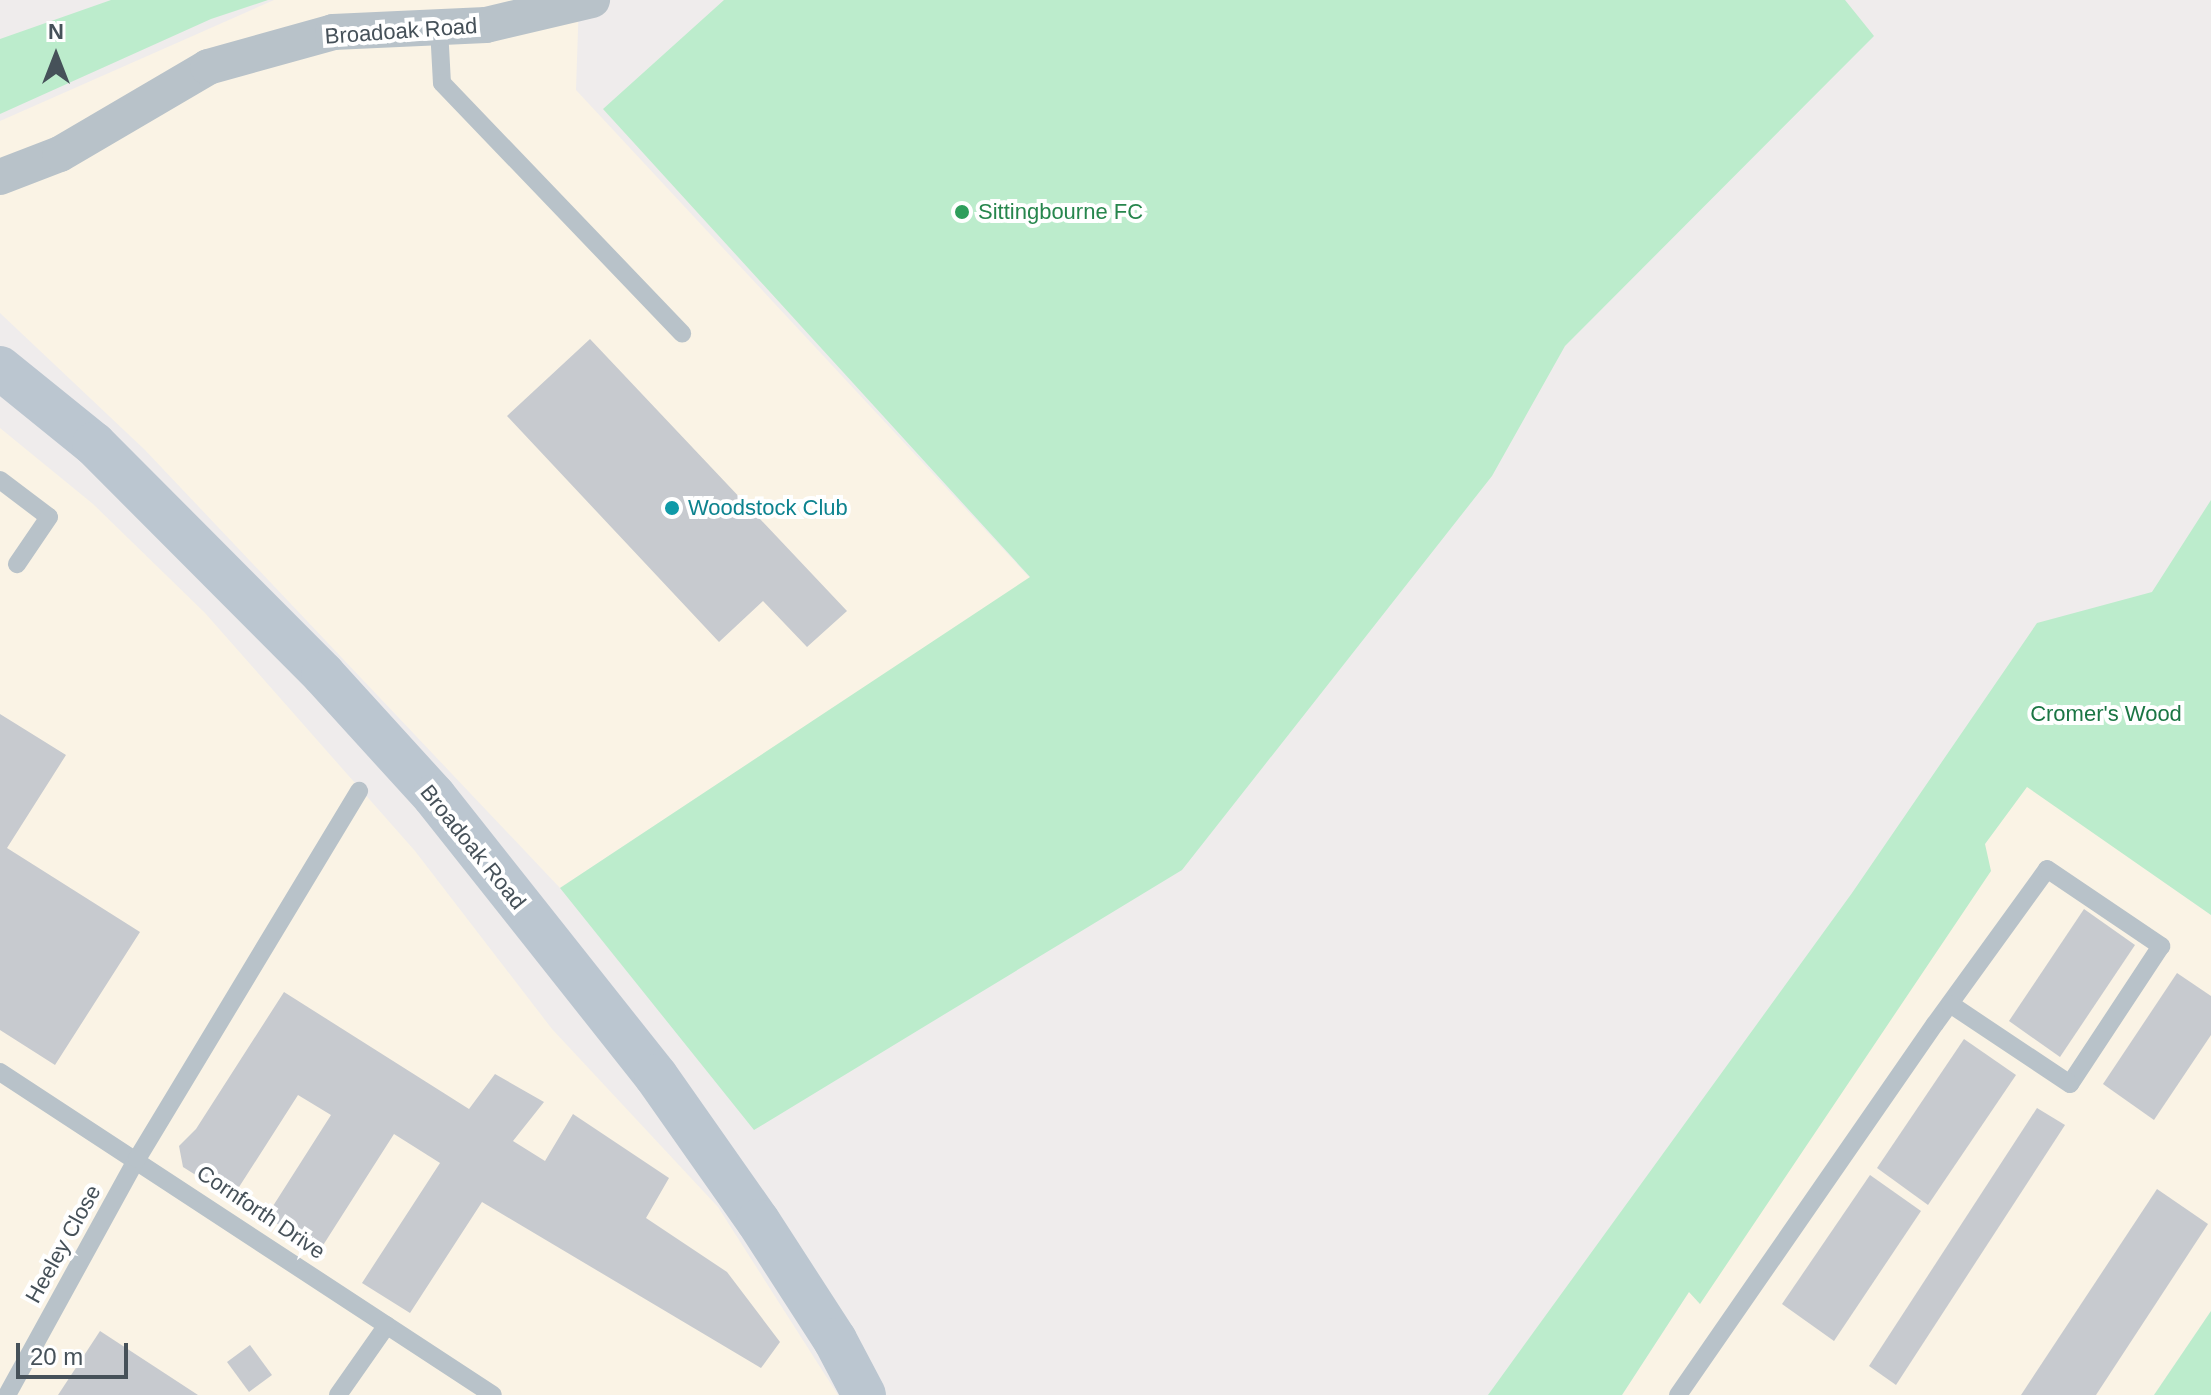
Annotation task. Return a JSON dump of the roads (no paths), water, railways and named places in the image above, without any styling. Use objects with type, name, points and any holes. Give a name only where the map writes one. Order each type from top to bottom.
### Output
[{"type":"street","name":"Broadoak Road","points":[[0,177],[60,154],[208,67],[333,32],[486,25],[592,0]]},
{"type":"street","name":"Broadoak Road","points":[[0,368],[94,444],[323,674],[434,796],[656,1076],[758,1221],[835,1340],[864,1395]]},
{"type":"lane","points":[[439,28],[442,83],[682,333]]},
{"type":"lane","points":[[0,480],[49,517],[17,564]]},
{"type":"lane","name":"Heeley Close","points":[[7,1395],[137,1159],[359,791]]},
{"type":"lane","points":[[1678,1395],[1950,1004],[2047,869],[2161,946],[2070,1084],[1950,1004]]},
{"type":"lane","name":"Cornforth Drive","points":[[0,1072],[493,1395]]},
{"type":"lane","points":[[338,1395],[387,1325]]},
{"type":"place","name":"Sittingbourne FC","points":[[962,212]]},
{"type":"place","name":"Woodstock Club","points":[[672,508]]},
{"type":"park label","name":"Cromer's Wood","points":[[2106,714]]}]
